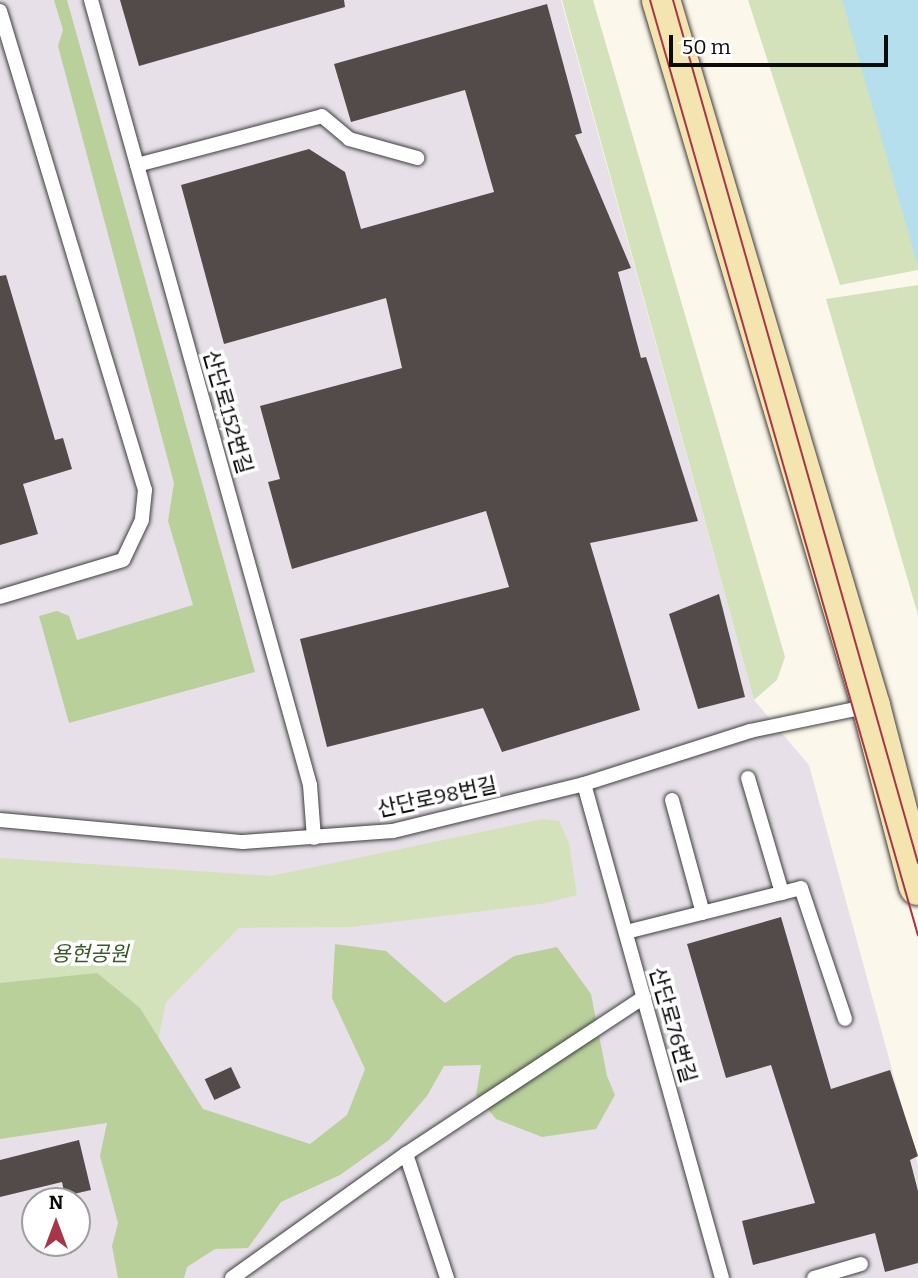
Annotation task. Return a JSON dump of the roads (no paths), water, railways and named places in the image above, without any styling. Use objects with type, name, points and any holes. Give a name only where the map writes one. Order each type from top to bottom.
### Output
[{"type":"main road","points":[[661,0],[871,706],[918,886]]},
{"type":"lane","name":"산단로152번길","points":[[91,0],[310,785],[314,838]]},
{"type":"lane","points":[[0,11],[145,490],[142,520],[123,560],[0,597]]},
{"type":"lane","points":[[137,165],[322,116],[349,139],[417,158]]},
{"type":"lane","name":"산단로98번길","points":[[0,820],[243,842],[393,831],[584,784],[750,731],[871,706]]},
{"type":"lane","points":[[748,778],[782,893]]},
{"type":"lane","name":"산단로76번길","points":[[584,784],[722,1278]]},
{"type":"lane","points":[[672,800],[703,913]]},
{"type":"lane","points":[[626,932],[801,888],[845,1019]]},
{"type":"lane","points":[[232,1278],[406,1154],[644,997]]},
{"type":"lane","points":[[406,1154],[447,1278]]},
{"type":"lane","points":[[814,1278],[861,1264]]},
{"type":"water","points":[[842,0],[918,0],[918,267],[907,228]]},
{"type":"tram line","points":[[650,0],[918,935]]},
{"type":"tram line","points":[[673,0],[918,863]]},
{"type":"park label","name":"용현공원","points":[[90,954]]}]
